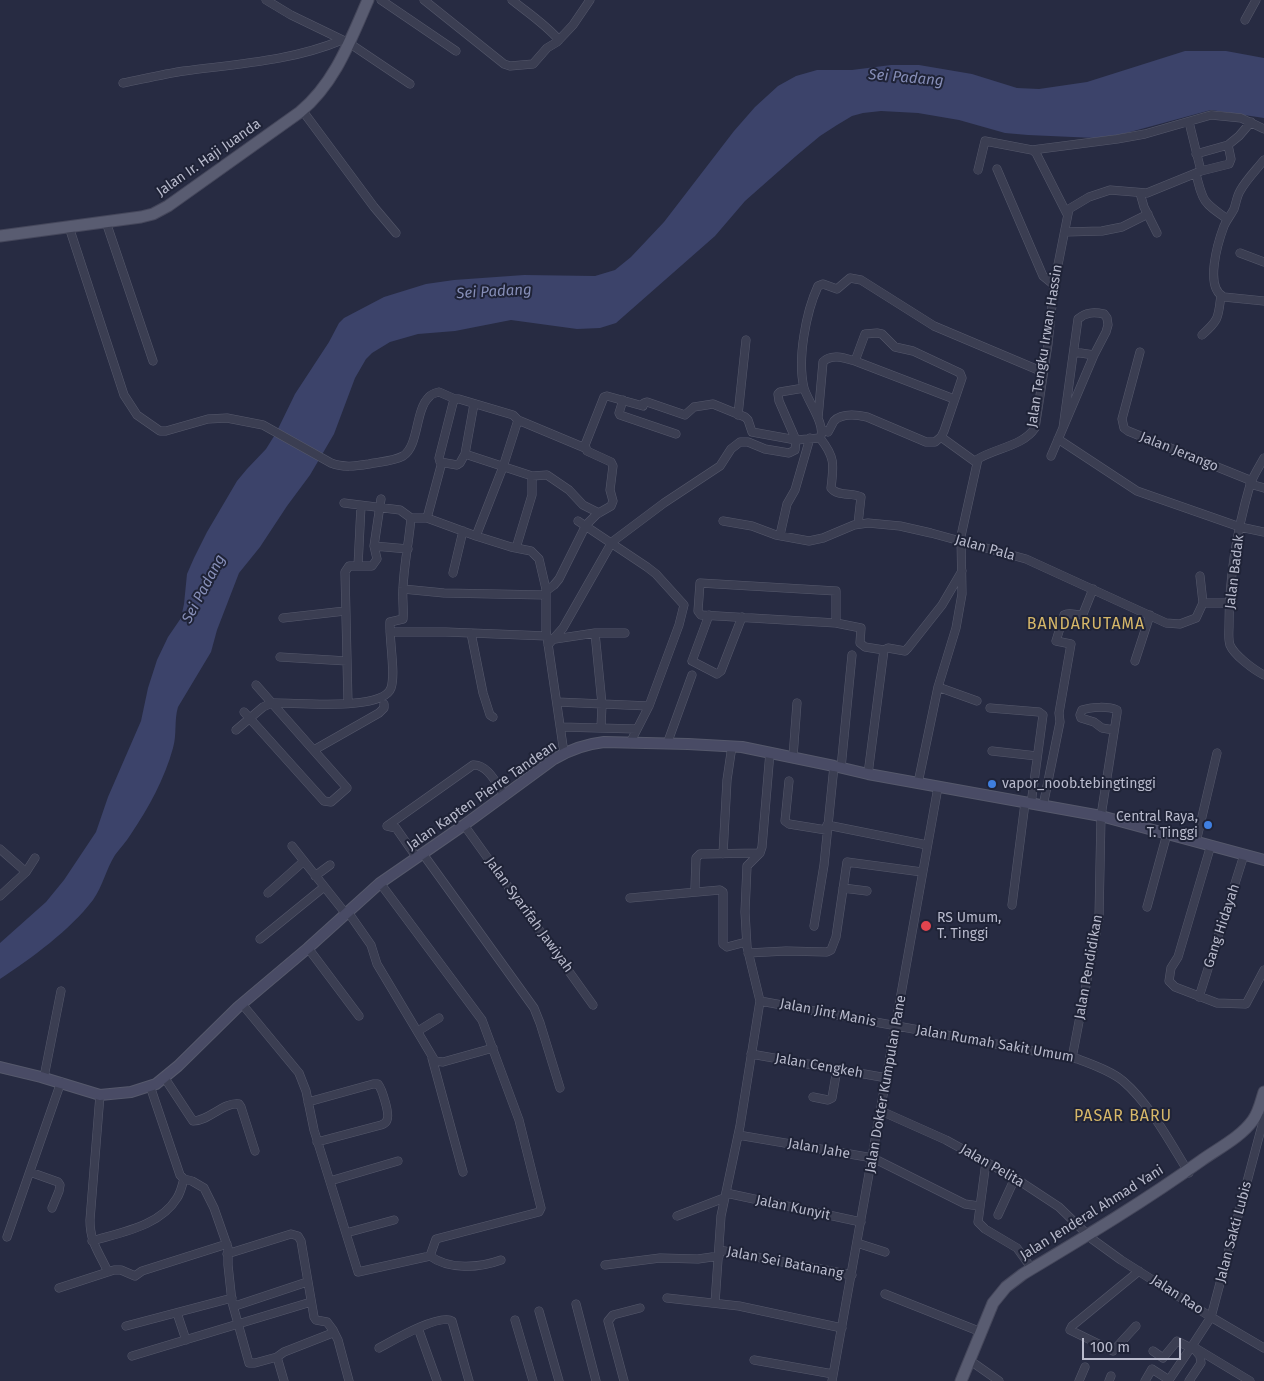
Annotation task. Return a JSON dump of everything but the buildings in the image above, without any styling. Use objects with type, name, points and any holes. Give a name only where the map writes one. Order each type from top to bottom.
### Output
[{"type":"main road","name":"Jalan Ir. Haji Juanda","points":[[0,236],[153,214],[168,206],[313,102],[327,84],[345,42],[368,0]]},
{"type":"main road","name":"Jalan Kapten Pierre Tandean","points":[[0,1067],[61,1082],[100,1095],[131,1092],[156,1084],[242,1004],[380,883],[564,753],[595,743],[732,746],[770,752],[868,774],[1101,816],[1196,842],[1211,844],[1264,860]]},
{"type":"main road","name":"Jalan Jenderal Ahmad Yani","points":[[1189,1173],[1245,1129],[1257,1113],[1264,1092]]},
{"type":"main road","name":"Jalan Jenderal Ahmad Yani","points":[[965,1378],[975,1364],[998,1312],[1011,1292],[1090,1237],[1246,1138],[1264,1117]]},
{"type":"main road","name":"Jalan Jenderal Ahmad Yani","points":[[965,1378],[993,1303],[1006,1286],[1032,1269],[1090,1237]]},
{"type":"street","points":[[266,0],[291,15],[345,42],[410,84]]},
{"type":"street","points":[[382,0],[456,52]]},
{"type":"street","points":[[424,0],[504,64],[510,66],[533,64],[547,48],[559,40],[573,25],[590,0]]},
{"type":"street","points":[[512,0],[549,28],[559,40]]},
{"type":"street","points":[[1245,20],[1256,0]]},
{"type":"street","points":[[123,83],[183,72],[253,64],[345,42]]},
{"type":"street","points":[[302,110],[374,207],[396,233]]},
{"type":"street","points":[[978,170],[985,141],[1032,150],[1117,139],[1215,115],[1241,118],[1263,128]]},
{"type":"street","points":[[1189,122],[1196,154],[1202,198],[1211,208],[1228,219]]},
{"type":"street","points":[[1196,154],[1228,145],[1251,122]]},
{"type":"street","points":[[1067,214],[1074,204],[1110,190],[1140,193],[1159,188],[1198,172],[1229,164],[1231,159],[1228,145]]},
{"type":"street","points":[[1032,150],[1036,153],[1067,214]]},
{"type":"street","points":[[1264,160],[1242,186],[1235,206],[1221,234],[1214,269],[1214,284],[1216,291],[1221,295],[1264,301]]},
{"type":"street","points":[[996,169],[1043,276],[1054,285]]},
{"type":"street","points":[[1140,193],[1157,233]]},
{"type":"street","name":"Jalan Tengku Irwan Hassin","points":[[977,463],[978,459],[987,454],[1030,436],[1035,428],[1054,285],[1067,214]]},
{"type":"street","points":[[1065,232],[1102,231],[1122,227],[1148,214]]},
{"type":"street","points":[[106,222],[153,361]]},
{"type":"street","points":[[69,227],[124,395],[137,415],[160,431],[208,419],[227,418],[263,425],[331,463],[343,467],[400,457],[409,450],[423,407],[430,395],[439,392],[455,399],[513,415],[518,420],[585,448],[611,462],[613,466],[610,490],[613,501],[611,506],[582,523],[559,579],[546,593],[444,593],[402,589]]},
{"type":"street","points":[[1240,253],[1264,262]]},
{"type":"street","points":[[858,524],[861,497],[856,494],[832,491],[833,460],[804,388],[802,369],[803,343],[811,302],[818,286],[823,284],[837,289],[846,280],[854,278],[861,280],[934,326],[1043,372]]},
{"type":"street","points":[[1202,335],[1218,319],[1221,295]]},
{"type":"street","points":[[1051,456],[1058,439],[1063,428],[1094,355],[1106,332],[1108,325],[1104,314],[1094,312],[1078,319],[1063,428]]},
{"type":"street","points":[[639,422],[644,403],[647,402],[685,415],[694,407],[712,404],[748,420],[752,432],[796,440],[828,432],[832,423],[838,418],[859,415],[868,417],[926,442],[935,442],[941,437],[962,378],[960,373],[913,351],[895,347],[886,337],[877,333],[865,334],[855,361]]},
{"type":"street","points":[[738,415],[746,340]]},
{"type":"street","points":[[1074,352],[1094,355]]},
{"type":"street","name":"Jalan Jerango","points":[[1140,352],[1122,419],[1124,428],[1251,482]]},
{"type":"street","points":[[818,420],[824,362],[827,358],[831,357],[855,361],[954,399]]},
{"type":"street","points":[[564,753],[548,645],[551,638],[563,628],[612,542],[664,503],[720,466],[736,444],[743,441],[765,449],[790,454],[795,450],[796,440],[779,401],[778,394],[804,388]]},
{"type":"street","points":[[585,448],[604,397],[643,406]]},
{"type":"street","points":[[427,518],[442,462],[439,458],[455,399]]},
{"type":"street","points":[[623,400],[619,415],[676,434]]},
{"type":"street","points":[[442,462],[457,465],[465,454],[474,404]]},
{"type":"street","points":[[476,536],[503,467],[518,420]]},
{"type":"street","points":[[918,783],[938,687],[956,628],[962,594],[961,541],[977,463],[941,437]]},
{"type":"street","points":[[780,536],[787,504],[796,490],[810,438]]},
{"type":"street","points":[[1058,439],[1137,491],[1240,527],[1264,532]]},
{"type":"street","points":[[465,454],[532,476],[547,475],[569,490],[583,505],[599,513]]},
{"type":"street","name":"Jalan Badak","points":[[1264,458],[1251,482],[1240,527],[1230,590],[1229,644],[1255,670],[1264,675]]},
{"type":"street","points":[[516,548],[532,495],[532,476]]},
{"type":"street","points":[[1251,482],[1264,488]]},
{"type":"street","points":[[348,703],[345,611],[346,572],[349,566],[372,566],[375,564],[377,559],[374,546],[381,499]]},
{"type":"street","points":[[344,502],[361,506],[400,510],[411,518],[427,518],[476,536],[531,551],[539,559],[543,572],[551,638]]},
{"type":"street","points":[[358,566],[361,506]]},
{"type":"street","points":[[236,730],[263,707],[272,703],[348,703],[382,698],[390,691],[392,677],[390,632],[392,621],[403,619],[402,589],[411,518]]},
{"type":"street","name":"Jalan Pala","points":[[723,521],[752,526],[780,536],[816,540],[858,524],[878,522],[900,526],[1026,559],[1166,623],[1180,624],[1196,618],[1203,603]]},
{"type":"street","points":[[582,523],[656,574],[684,606],[679,625],[648,706],[630,743]]},
{"type":"street","points":[[453,573],[463,531]]},
{"type":"street","points":[[374,546],[408,549]]},
{"type":"street","points":[[836,623],[836,591],[701,582],[698,611],[701,615],[836,623],[861,628],[860,644],[865,647],[905,651],[942,604],[962,570]]},
{"type":"street","points":[[1200,576],[1203,603],[1230,603]]},
{"type":"street","points":[[1043,806],[1060,722],[1059,713],[1071,644],[1056,641],[1064,615],[1070,613],[1077,616],[1083,614],[1094,589]]},
{"type":"street","points":[[284,618],[345,611]]},
{"type":"street","points":[[709,615],[692,661],[718,674],[742,618]]},
{"type":"street","points":[[1136,661],[1150,615]]},
{"type":"street","points":[[390,632],[471,633],[551,638],[595,633],[626,633]]},
{"type":"street","points":[[471,633],[483,694],[490,715],[493,717]]},
{"type":"street","points":[[595,633],[602,704],[601,728]]},
{"type":"street","points":[[868,774],[884,650]]},
{"type":"street","points":[[814,926],[824,865],[827,828],[838,767],[852,655]]},
{"type":"street","points":[[280,657],[347,661]]},
{"type":"street","points":[[667,744],[692,675]]},
{"type":"street","points":[[244,712],[324,801],[331,802],[348,788],[256,685]]},
{"type":"street","points":[[938,687],[977,700]]},
{"type":"street","points":[[557,702],[648,706]]},
{"type":"street","points":[[793,757],[797,703]]},
{"type":"street","points":[[314,750],[379,713],[384,708],[384,704]]},
{"type":"street","points":[[990,708],[1038,712],[1043,715],[1012,905]]},
{"type":"street","name":"Jalan Pendidikan","points":[[1072,1058],[1099,918],[1101,816],[1117,713],[1115,708],[1088,708],[1082,710],[1081,718],[1094,722],[1102,728],[1114,730]]},
{"type":"street","points":[[561,727],[637,729]]},
{"type":"street","points":[[723,854],[727,780],[732,746]]},
{"type":"street","points":[[992,751],[1037,756]]},
{"type":"street","points":[[715,1303],[720,1226],[738,1135],[760,1000],[746,942],[745,912],[747,866],[760,853],[764,835],[770,752]]},
{"type":"street","points":[[1196,842],[1217,753]]},
{"type":"street","points":[[504,796],[484,768],[479,765],[473,765],[387,826],[396,828],[420,856],[534,1008],[560,1088]]},
{"type":"street","points":[[789,781],[784,818],[786,823],[927,845]]},
{"type":"street","name":"Jalan Dokter Kumpulan Pane","points":[[832,1378],[873,1158],[938,787]]},
{"type":"street","name":"Jalan Syarifah Jawiyah","points":[[464,825],[593,1005]]},
{"type":"street","points":[[1147,906],[1167,834]]},
{"type":"street","points":[[1211,844],[1178,957],[1171,968],[1169,981],[1175,987],[1217,1003],[1246,1004],[1264,970]]},
{"type":"street","points":[[292,846],[371,945],[377,964],[435,1061],[443,1062],[493,1048]]},
{"type":"street","points":[[0,849],[26,872]]},
{"type":"street","points":[[697,892],[696,856],[700,854],[760,853]]},
{"type":"street","name":"Gang Hidayah","points":[[1199,997],[1244,855]]},
{"type":"street","points":[[0,885],[3,893],[26,872],[35,858]]},
{"type":"street","points":[[268,893],[304,862]]},
{"type":"street","points":[[748,953],[786,951],[826,952],[831,950],[836,937],[847,862],[922,872]]},
{"type":"street","points":[[315,876],[330,865]]},
{"type":"street","points":[[380,883],[482,1020],[519,1120],[540,1210],[436,1239],[430,1256]]},
{"type":"street","points":[[260,939],[324,886]]},
{"type":"street","points":[[843,888],[867,891]]},
{"type":"street","points":[[630,898],[721,891],[723,894],[723,944],[727,947],[746,942]]},
{"type":"street","points":[[308,948],[359,1016]]},
{"type":"street","points":[[44,1078],[62,991]]},
{"type":"street","name":"Jalan Jint Manis","points":[[760,1000],[896,1026]]},
{"type":"street","points":[[242,1004],[299,1073],[306,1091],[318,1142],[358,1272],[430,1256],[450,1265],[475,1266],[501,1260]]},
{"type":"street","points":[[418,1031],[439,1018]]},
{"type":"street","name":"Jalan Rumah Sakit Umum","points":[[896,1026],[1072,1058],[1097,1066],[1123,1081],[1144,1103],[1189,1173]]},
{"type":"street","name":"Jalan Cengkeh","points":[[751,1054],[887,1078]]},
{"type":"street","points":[[431,1056],[463,1172]]},
{"type":"street","points":[[813,1097],[828,1100],[832,1098],[837,1069]]},
{"type":"street","points":[[164,1077],[193,1120],[199,1120],[232,1104],[239,1104],[255,1151]]},
{"type":"street","points":[[7,1237],[61,1082]]},
{"type":"street","points":[[308,1102],[378,1084],[388,1116],[385,1123],[381,1125],[318,1142]]},
{"type":"street","points":[[150,1086],[180,1175],[184,1179],[199,1185],[208,1194],[227,1244],[232,1300],[249,1364],[278,1357],[284,1352],[330,1334],[332,1330]]},
{"type":"street","points":[[100,1095],[90,1234],[108,1272]]},
{"type":"street","name":"Jalan Pelita","points":[[881,1111],[946,1140],[1015,1178],[1059,1207],[1090,1237]]},
{"type":"street","name":"Jalan Sakti Lubis","points":[[1145,1381],[1152,1369],[1169,1380],[1211,1317],[1264,1117]]},
{"type":"street","name":"Jalan Jahe","points":[[738,1135],[873,1158],[966,1204],[979,1206]]},
{"type":"street","points":[[1254,1154],[1264,1156]]},
{"type":"street","points":[[330,1181],[398,1161]]},
{"type":"street","points":[[986,1162],[978,1222],[1017,1248],[1032,1269]]},
{"type":"street","points":[[30,1172],[58,1182],[60,1185],[60,1190],[52,1208]]},
{"type":"street","points":[[998,1215],[1015,1178]]},
{"type":"street","points":[[92,1241],[152,1222],[169,1209],[178,1196],[184,1179]]},
{"type":"street","points":[[677,1216],[725,1196]]},
{"type":"street","name":"Jalan Kunyit","points":[[725,1196],[861,1222]]},
{"type":"street","points":[[346,1233],[394,1220]]},
{"type":"street","points":[[227,1254],[294,1234],[298,1236],[301,1241],[307,1282],[316,1320],[326,1322],[338,1340],[350,1381]]},
{"type":"street","name":"Jalan Rao","points":[[1090,1237],[1211,1317],[1264,1348]]},
{"type":"street","points":[[857,1243],[885,1252]]},
{"type":"street","points":[[59,1288],[108,1272],[121,1270],[135,1276],[142,1271],[227,1244]]},
{"type":"street","name":"Jalan Sei Batanang","points":[[605,1265],[660,1258],[698,1259],[719,1253],[852,1275]]},
{"type":"street","points":[[1136,1326],[1113,1352],[1070,1330],[1072,1326],[1139,1271]]},
{"type":"street","points":[[232,1300],[234,1304],[238,1304],[307,1282]]},
{"type":"street","points":[[885,1294],[981,1332]]},
{"type":"street","points":[[666,1298],[739,1306],[842,1328]]},
{"type":"street","points":[[126,1326],[232,1300]]},
{"type":"street","points":[[132,1356],[311,1302]]},
{"type":"street","points":[[576,1304],[596,1381]]},
{"type":"street","points":[[624,1381],[608,1321],[613,1315],[640,1308]]},
{"type":"street","points":[[539,1311],[559,1381]]},
{"type":"street","points":[[176,1313],[186,1340]]},
{"type":"street","points":[[378,1348],[418,1328],[444,1319],[450,1319],[469,1381]]},
{"type":"street","points":[[515,1320],[533,1381]]},
{"type":"street","points":[[418,1328],[437,1381]]},
{"type":"street","points":[[1153,1351],[1163,1358],[1177,1342],[1192,1348],[1248,1380]]},
{"type":"street","points":[[1190,1381],[1201,1363],[1200,1356],[1192,1348]]},
{"type":"street","points":[[278,1357],[284,1381]]},
{"type":"street","points":[[754,1360],[832,1378]]},
{"type":"street","points":[[975,1364],[999,1381]]},
{"type":"street","points":[[1079,1381],[1085,1367]]},
{"type":"water","name":"Sei Padang","points":[[1185,51],[1226,51],[1264,58],[1264,118],[1211,110],[1119,135],[1095,138],[1005,133],[959,120],[918,113],[881,111],[863,113],[852,116],[837,125],[796,156],[745,201],[715,236],[616,323],[600,328],[577,329],[511,320],[455,331],[418,334],[390,342],[372,353],[366,359],[355,378],[334,434],[310,475],[260,547],[239,573],[217,630],[211,652],[178,707],[174,743],[161,782],[150,804],[112,860],[96,895],[84,911],[62,933],[0,979],[0,943],[46,902],[64,880],[96,832],[108,797],[141,721],[148,688],[157,660],[168,637],[181,618],[187,574],[207,532],[237,481],[266,449],[295,394],[344,318],[384,297],[426,284],[524,275],[595,276],[615,270],[631,257],[664,222],[734,131],[755,107],[778,86],[796,76],[817,70],[852,70],[891,65],[919,65],[972,74],[1017,88],[1039,89],[1087,82]]},
{"type":"place","name":"vapor_noob.tebingtinggi","points":[[992,784]]},
{"type":"place","name":"Central Raya, T. Tinggi","points":[[1208,825]]},
{"type":"place","name":"RS Umum, T. Tinggi","points":[[926,926]]},
{"type":"district","name":"BANDARUTAMA","points":[[1086,625]]},
{"type":"district","name":"PASAR BARU","points":[[1123,1117]]}]
